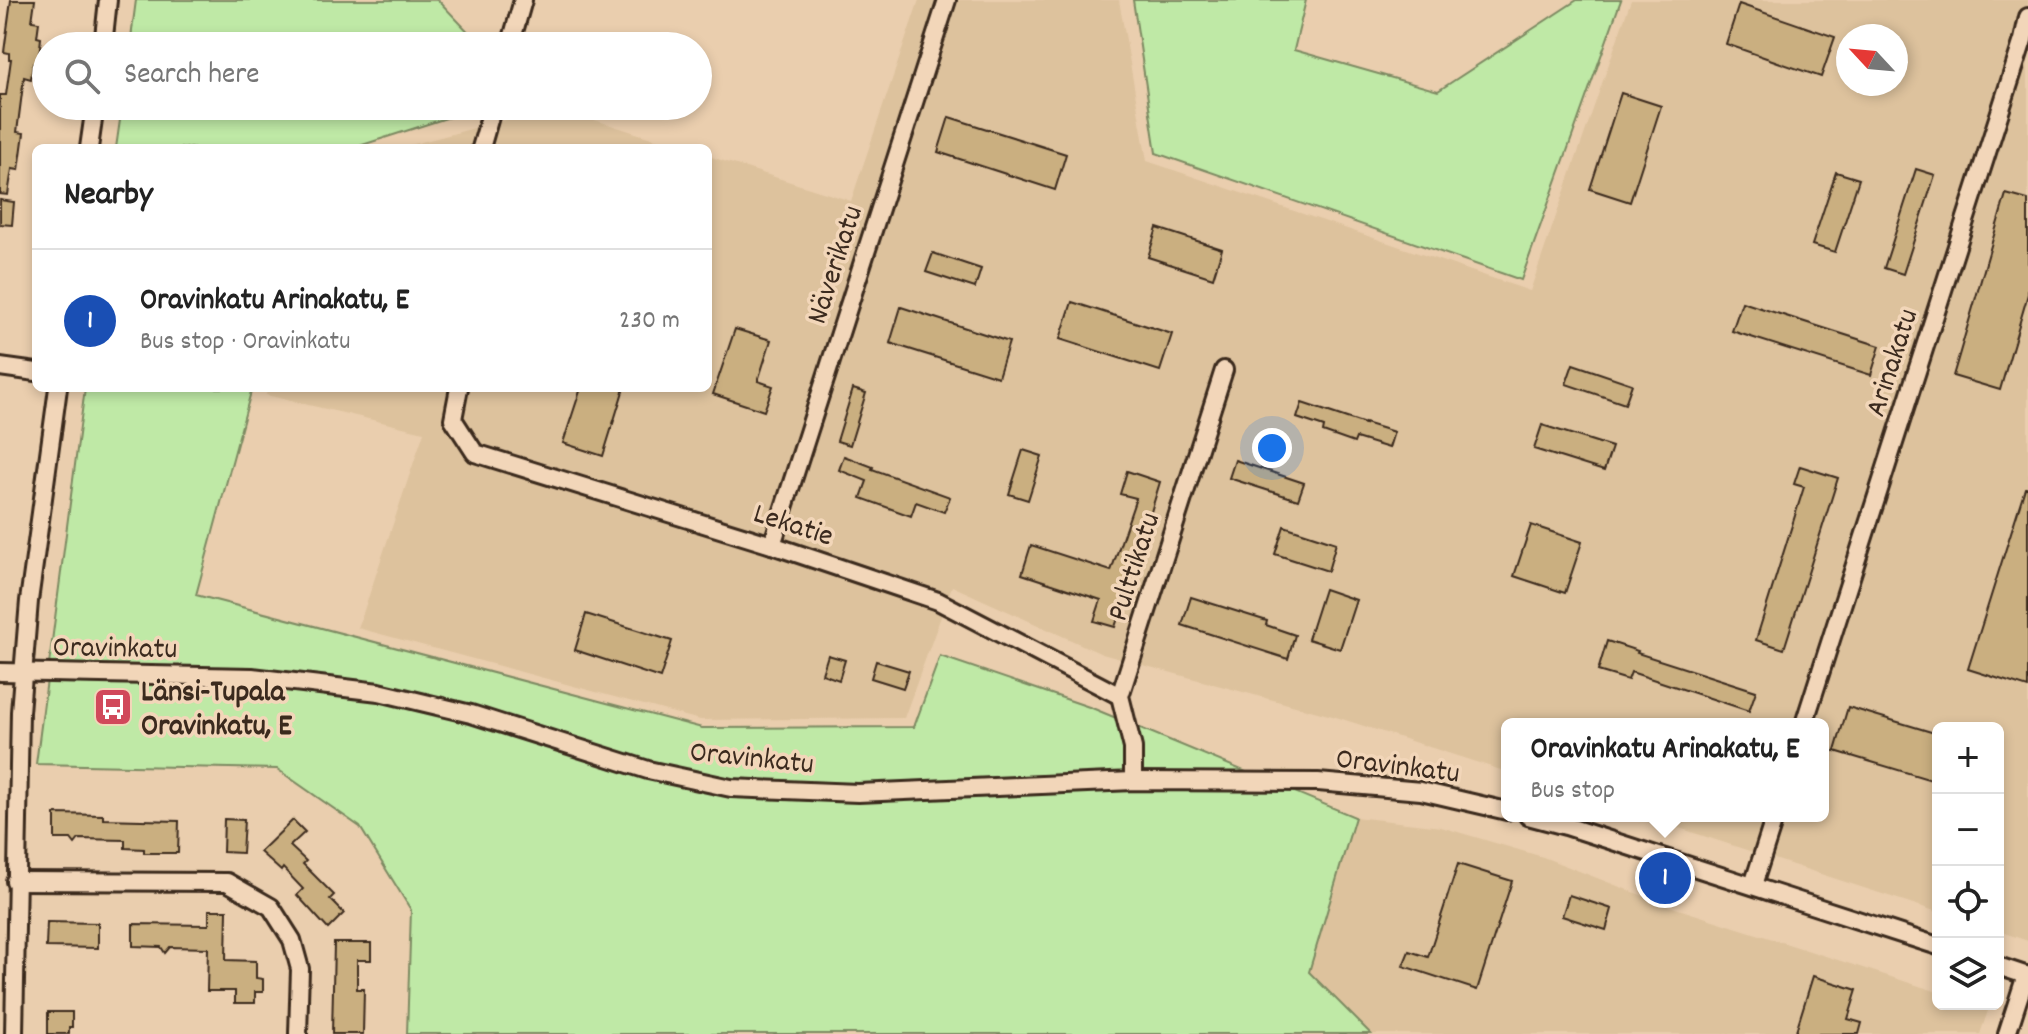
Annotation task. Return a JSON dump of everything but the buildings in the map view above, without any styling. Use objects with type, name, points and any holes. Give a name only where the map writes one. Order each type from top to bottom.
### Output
[{"type":"street","points":[[105,32],[108,0]]},
{"type":"street","points":[[514,32],[523,0]]},
{"type":"street","name":"Näverikatu","points":[[772,545],[947,0]]},
{"type":"street","name":"Arinakatu","points":[[1806,718],[2028,17]]},
{"type":"street","points":[[90,144],[93,120]]},
{"type":"street","points":[[482,144],[489,120]]},
{"type":"street","points":[[0,367],[32,371]]},
{"type":"street","name":"Pulttikatu","points":[[1120,696],[1224,370]]},
{"type":"street","points":[[14,1034],[15,881],[23,672],[29,601],[57,392]]},
{"type":"street","name":"Lekatie","points":[[458,392],[453,419],[475,453],[772,545],[938,601],[1120,696]]},
{"type":"street","name":"Oravinkatu","points":[[0,672],[252,677],[379,692],[471,714],[648,770],[731,788],[858,793],[1133,781],[1318,782],[1421,791],[1501,810]]},
{"type":"street","points":[[1120,696],[1133,748],[1133,781]]},
{"type":"street","points":[[1551,822],[1932,944]]},
{"type":"street","points":[[1753,885],[1773,822]]},
{"type":"street","points":[[15,881],[227,882],[271,907],[292,940],[300,969],[298,1034]]},
{"type":"street","points":[[2004,968],[2027,975],[2007,1034]]},
{"type":"shaded area","points":[[919,0],[1119,0],[1147,161],[1530,291],[1631,0],[2028,0],[2028,941],[2004,933],[2004,722],[1932,722],[1932,910],[1660,822],[1829,822],[1829,718],[1501,718],[1501,770],[1336,717],[1102,654],[952,586],[904,718],[700,720],[358,628],[424,432],[266,395],[267,392],[712,392],[712,157],[851,201]]},
{"type":"shaded area","points":[[505,120],[595,120],[670,144],[414,144]]},
{"type":"shaded area","points":[[1355,817],[1441,827],[1543,857],[1669,906],[1932,990],[1932,1010],[1988,1010],[1980,1034],[1371,1034],[1309,972]]},
{"type":"green space","points":[[136,0],[438,0],[469,32],[132,32]]},
{"type":"green space","points":[[1133,0],[1306,0],[1294,50],[1438,91],[1577,0],[1621,0],[1521,280],[1156,153]]},
{"type":"green space","points":[[120,120],[440,120],[365,144],[117,144]]},
{"type":"green space","points":[[84,392],[251,392],[196,595],[702,728],[914,727],[940,656],[1092,708],[1355,817],[1309,972],[1371,1034],[407,1034],[411,910],[360,827],[277,769],[36,764]]},
{"type":"place","name":"Länsi-Tupala Oravinkatu, E","points":[[113,707]]},
{"type":"place","name":"Oravinkatu Arinakatu, E","points":[[1665,878]]}]
